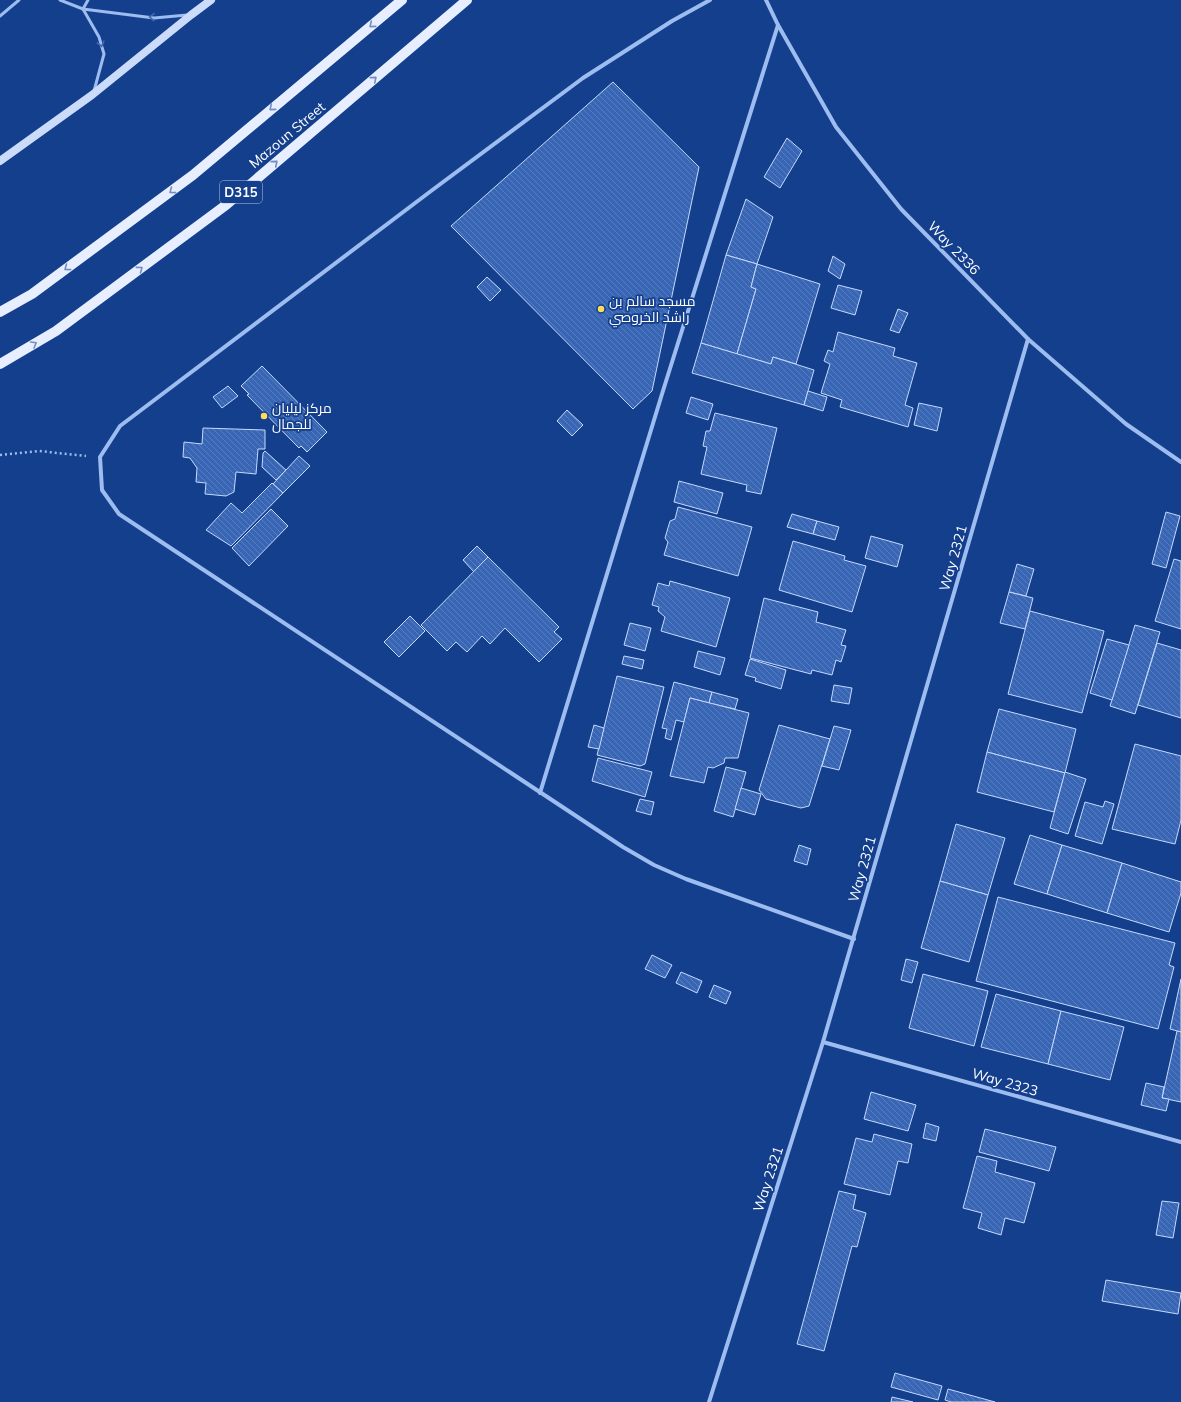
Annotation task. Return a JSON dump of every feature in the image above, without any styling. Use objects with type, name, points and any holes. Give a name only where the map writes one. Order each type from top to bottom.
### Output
[{"type":"main road","points":[[0,312],[32,294],[193,175],[402,0]]},
{"type":"main road","name":"Mazoun Street","points":[[0,364],[56,331],[226,205],[466,0]]},
{"type":"street","points":[[0,161],[92,96],[211,0]]},
{"type":"street","points":[[710,0],[672,21],[583,78],[120,426],[100,457],[102,490],[119,514],[623,847],[654,865],[686,879],[854,939]]},
{"type":"street","name":"Way 2336","points":[[766,0],[778,25],[836,127],[901,209],[1028,339],[1126,424],[1181,462]]},
{"type":"street","points":[[540,793],[683,326],[778,25]]},
{"type":"street","name":"Way 2321","points":[[708,1402],[823,1042],[1028,339]]},
{"type":"street","name":"Way 2323","points":[[823,1042],[1181,1142]]},
{"type":"lane","points":[[0,16],[19,0]]},
{"type":"lane","points":[[60,0],[83,10],[154,18],[191,15]]},
{"type":"lane","points":[[83,10],[88,0]]},
{"type":"lane","points":[[83,10],[99,37],[104,54],[92,96]]},
{"type":"path","points":[[0,455],[39,451],[100,457]]},
{"type":"building","name":"مسجد سالم بن راشد الخروصي","points":[[613,82],[699,167],[652,391],[633,409],[451,226]]},
{"type":"building","points":[[787,138],[802,151],[780,188],[764,177]]},
{"type":"building","points":[[746,199],[773,217],[757,264],[726,255]]},
{"type":"building","points":[[726,255],[757,264],[751,287],[756,289],[737,354],[701,343]]},
{"type":"building","points":[[833,256],[845,264],[840,279],[828,271]]},
{"type":"building","points":[[757,264],[820,284],[796,364],[773,357],[771,364],[737,354],[756,289],[751,287]]},
{"type":"building","points":[[487,277],[501,290],[490,301],[477,287]]},
{"type":"building","points":[[838,285],[862,291],[855,315],[831,308]]},
{"type":"building","points":[[898,309],[908,313],[899,333],[890,330]]},
{"type":"building","points":[[838,332],[895,348],[893,356],[917,363],[905,405],[913,408],[908,427],[840,407],[842,400],[821,393],[830,364],[824,361],[828,350],[833,352]]},
{"type":"building","points":[[701,343],[771,364],[773,357],[814,370],[804,405],[692,373]]},
{"type":"building","points":[[262,366],[327,432],[307,452],[301,446],[299,448],[247,395],[249,394],[241,386]]},
{"type":"building","points":[[228,386],[238,396],[222,408],[213,397]]},
{"type":"building","points":[[808,391],[827,397],[823,411],[804,405]]},
{"type":"building","points":[[691,397],[713,404],[708,420],[686,413]]},
{"type":"building","points":[[919,403],[942,408],[937,431],[914,425]]},
{"type":"building","points":[[567,410],[583,425],[572,436],[557,421]]},
{"type":"building","points":[[715,413],[777,428],[761,494],[746,491],[747,485],[701,474],[707,447],[703,446],[706,431],[710,431]]},
{"type":"building","points":[[203,428],[265,430],[265,449],[258,449],[256,474],[236,472],[234,492],[226,496],[205,494],[206,483],[196,482],[197,468],[190,458],[183,457],[184,442],[202,444]]},
{"type":"building","points":[[265,451],[286,470],[276,480],[262,467],[263,453]]},
{"type":"building","points":[[299,456],[310,466],[283,493],[273,484]]},
{"type":"building","points":[[679,481],[723,493],[717,514],[674,502]]},
{"type":"building","points":[[272,483],[283,493],[231,546],[206,530],[231,503],[242,513]]},
{"type":"building","points":[[678,507],[752,527],[738,576],[664,555],[668,542],[665,538],[670,521],[675,519]]},
{"type":"building","points":[[271,509],[288,526],[249,566],[232,548]]},
{"type":"building","points":[[1166,512],[1180,516],[1166,568],[1152,564]]},
{"type":"building","points":[[792,514],[817,521],[813,534],[787,527]]},
{"type":"building","points":[[817,521],[839,527],[835,540],[813,534]]},
{"type":"building","points":[[871,536],[903,545],[897,567],[865,558]]},
{"type":"building","points":[[793,541],[845,556],[844,560],[866,566],[852,612],[779,590]]},
{"type":"building","points":[[477,546],[488,557],[474,572],[463,560]]},
{"type":"building","points":[[488,557],[559,627],[554,632],[562,639],[539,662],[505,628],[490,644],[482,636],[467,652],[456,642],[447,651],[421,625]]},
{"type":"building","points":[[1174,559],[1181,561],[1181,629],[1155,621]]},
{"type":"building","points":[[1017,564],[1034,569],[1026,596],[1009,592]]},
{"type":"building","points":[[670,581],[730,598],[716,647],[661,631],[665,617],[658,611],[659,607],[652,605],[658,583],[669,586]]},
{"type":"building","points":[[1009,592],[1033,598],[1025,629],[1000,623]]},
{"type":"building","points":[[764,598],[818,612],[816,622],[846,630],[841,645],[846,646],[841,662],[836,660],[832,675],[812,670],[811,674],[750,658]]},
{"type":"building","points":[[1030,611],[1104,631],[1082,713],[1008,694]]},
{"type":"building","points":[[410,616],[425,631],[399,657],[384,642]]},
{"type":"building","points":[[630,623],[651,628],[645,651],[624,645]]},
{"type":"building","points":[[1135,625],[1160,632],[1135,714],[1110,706]]},
{"type":"building","points":[[1107,639],[1129,645],[1112,700],[1090,693]]},
{"type":"building","points":[[1157,643],[1181,650],[1181,718],[1138,705]]},
{"type":"building","points":[[698,651],[725,658],[720,675],[694,667]]},
{"type":"building","points":[[624,656],[644,660],[642,669],[622,664]]},
{"type":"building","points":[[750,659],[786,670],[781,689],[755,681],[756,678],[745,675]]},
{"type":"building","points":[[617,676],[664,687],[645,764],[640,766],[597,755]]},
{"type":"building","points":[[674,682],[712,692],[709,703],[690,698],[684,722],[676,720],[671,740],[665,738],[667,729],[662,728]]},
{"type":"building","points":[[834,685],[852,688],[849,704],[831,701]]},
{"type":"building","points":[[712,692],[738,699],[735,709],[709,703]]},
{"type":"building","points":[[690,698],[749,713],[738,758],[725,758],[724,763],[713,768],[708,767],[704,783],[670,776]]},
{"type":"building","points":[[999,709],[1076,729],[1065,773],[987,752]]},
{"type":"building","points":[[594,725],[604,728],[599,749],[588,747]]},
{"type":"building","points":[[779,725],[830,739],[809,806],[801,808],[766,799],[759,790]]},
{"type":"building","points":[[834,726],[851,730],[839,770],[822,766]]},
{"type":"building","points":[[1135,744],[1181,756],[1181,820],[1175,844],[1112,829]]},
{"type":"building","points":[[987,752],[1065,773],[1054,812],[977,792]]},
{"type":"building","points":[[598,758],[652,772],[645,797],[592,781]]},
{"type":"building","points":[[726,767],[746,772],[733,817],[714,811]]},
{"type":"building","points":[[1065,772],[1086,779],[1068,834],[1050,828]]},
{"type":"building","points":[[741,788],[761,794],[755,815],[735,809]]},
{"type":"building","points":[[640,799],[654,802],[651,815],[636,811]]},
{"type":"building","points":[[1105,801],[1114,804],[1102,844],[1075,836],[1085,802],[1103,807]]},
{"type":"building","points":[[956,824],[1005,838],[988,895],[940,881]]},
{"type":"building","points":[[1030,835],[1062,845],[1047,894],[1014,884]]},
{"type":"building","points":[[799,845],[811,849],[807,865],[794,861]]},
{"type":"building","points":[[1062,845],[1122,863],[1107,913],[1047,894]]},
{"type":"building","points":[[1122,863],[1181,882],[1181,893],[1169,932],[1107,913]]},
{"type":"building","points":[[940,881],[988,895],[969,962],[921,948]]},
{"type":"building","points":[[998,897],[1175,943],[1169,965],[1174,967],[1158,1029],[976,981]]},
{"type":"building","points":[[652,955],[672,965],[665,978],[645,969]]},
{"type":"building","points":[[906,959],[918,962],[912,983],[901,980]]},
{"type":"building","points":[[681,972],[702,981],[697,993],[676,983]]},
{"type":"building","points":[[923,974],[988,991],[974,1046],[909,1028]]},
{"type":"building","points":[[1181,979],[1181,1032],[1170,1029]]},
{"type":"building","points":[[714,985],[731,992],[726,1004],[709,997]]},
{"type":"building","points":[[996,994],[1061,1011],[1048,1064],[981,1047]]},
{"type":"building","points":[[1061,1011],[1124,1027],[1110,1080],[1048,1064]]},
{"type":"building","points":[[1177,1031],[1181,1032],[1181,1102],[1162,1098]]},
{"type":"building","points":[[1146,1083],[1164,1087],[1162,1098],[1169,1099],[1166,1111],[1141,1105]]},
{"type":"building","points":[[871,1092],[916,1105],[908,1131],[864,1119]]},
{"type":"building","points":[[926,1123],[939,1127],[936,1141],[923,1138]]},
{"type":"building","points":[[985,1129],[1056,1147],[1049,1171],[979,1152]]},
{"type":"building","points":[[874,1134],[912,1144],[908,1163],[898,1161],[890,1195],[844,1184],[856,1138],[872,1142]]},
{"type":"building","points":[[977,1156],[997,1161],[995,1172],[1035,1183],[1024,1223],[1005,1218],[1001,1235],[978,1228],[982,1213],[963,1208]]},
{"type":"building","points":[[839,1191],[856,1195],[853,1209],[866,1213],[857,1247],[852,1246],[824,1351],[797,1344]]},
{"type":"building","points":[[1162,1201],[1179,1203],[1173,1238],[1156,1235]]},
{"type":"building","points":[[1106,1280],[1181,1293],[1178,1314],[1102,1301]]},
{"type":"building","points":[[895,1373],[942,1386],[938,1400],[891,1387]]},
{"type":"building","points":[[948,1389],[995,1402],[951,1402],[945,1400]]},
{"type":"building","points":[[892,1397],[913,1402],[891,1402]]},
{"type":"place","name":"مسجد سالم بن راشد الخروصي","points":[[601,309]]},
{"type":"place","name":"مركز ليليان للجمال","points":[[264,416]]}]
